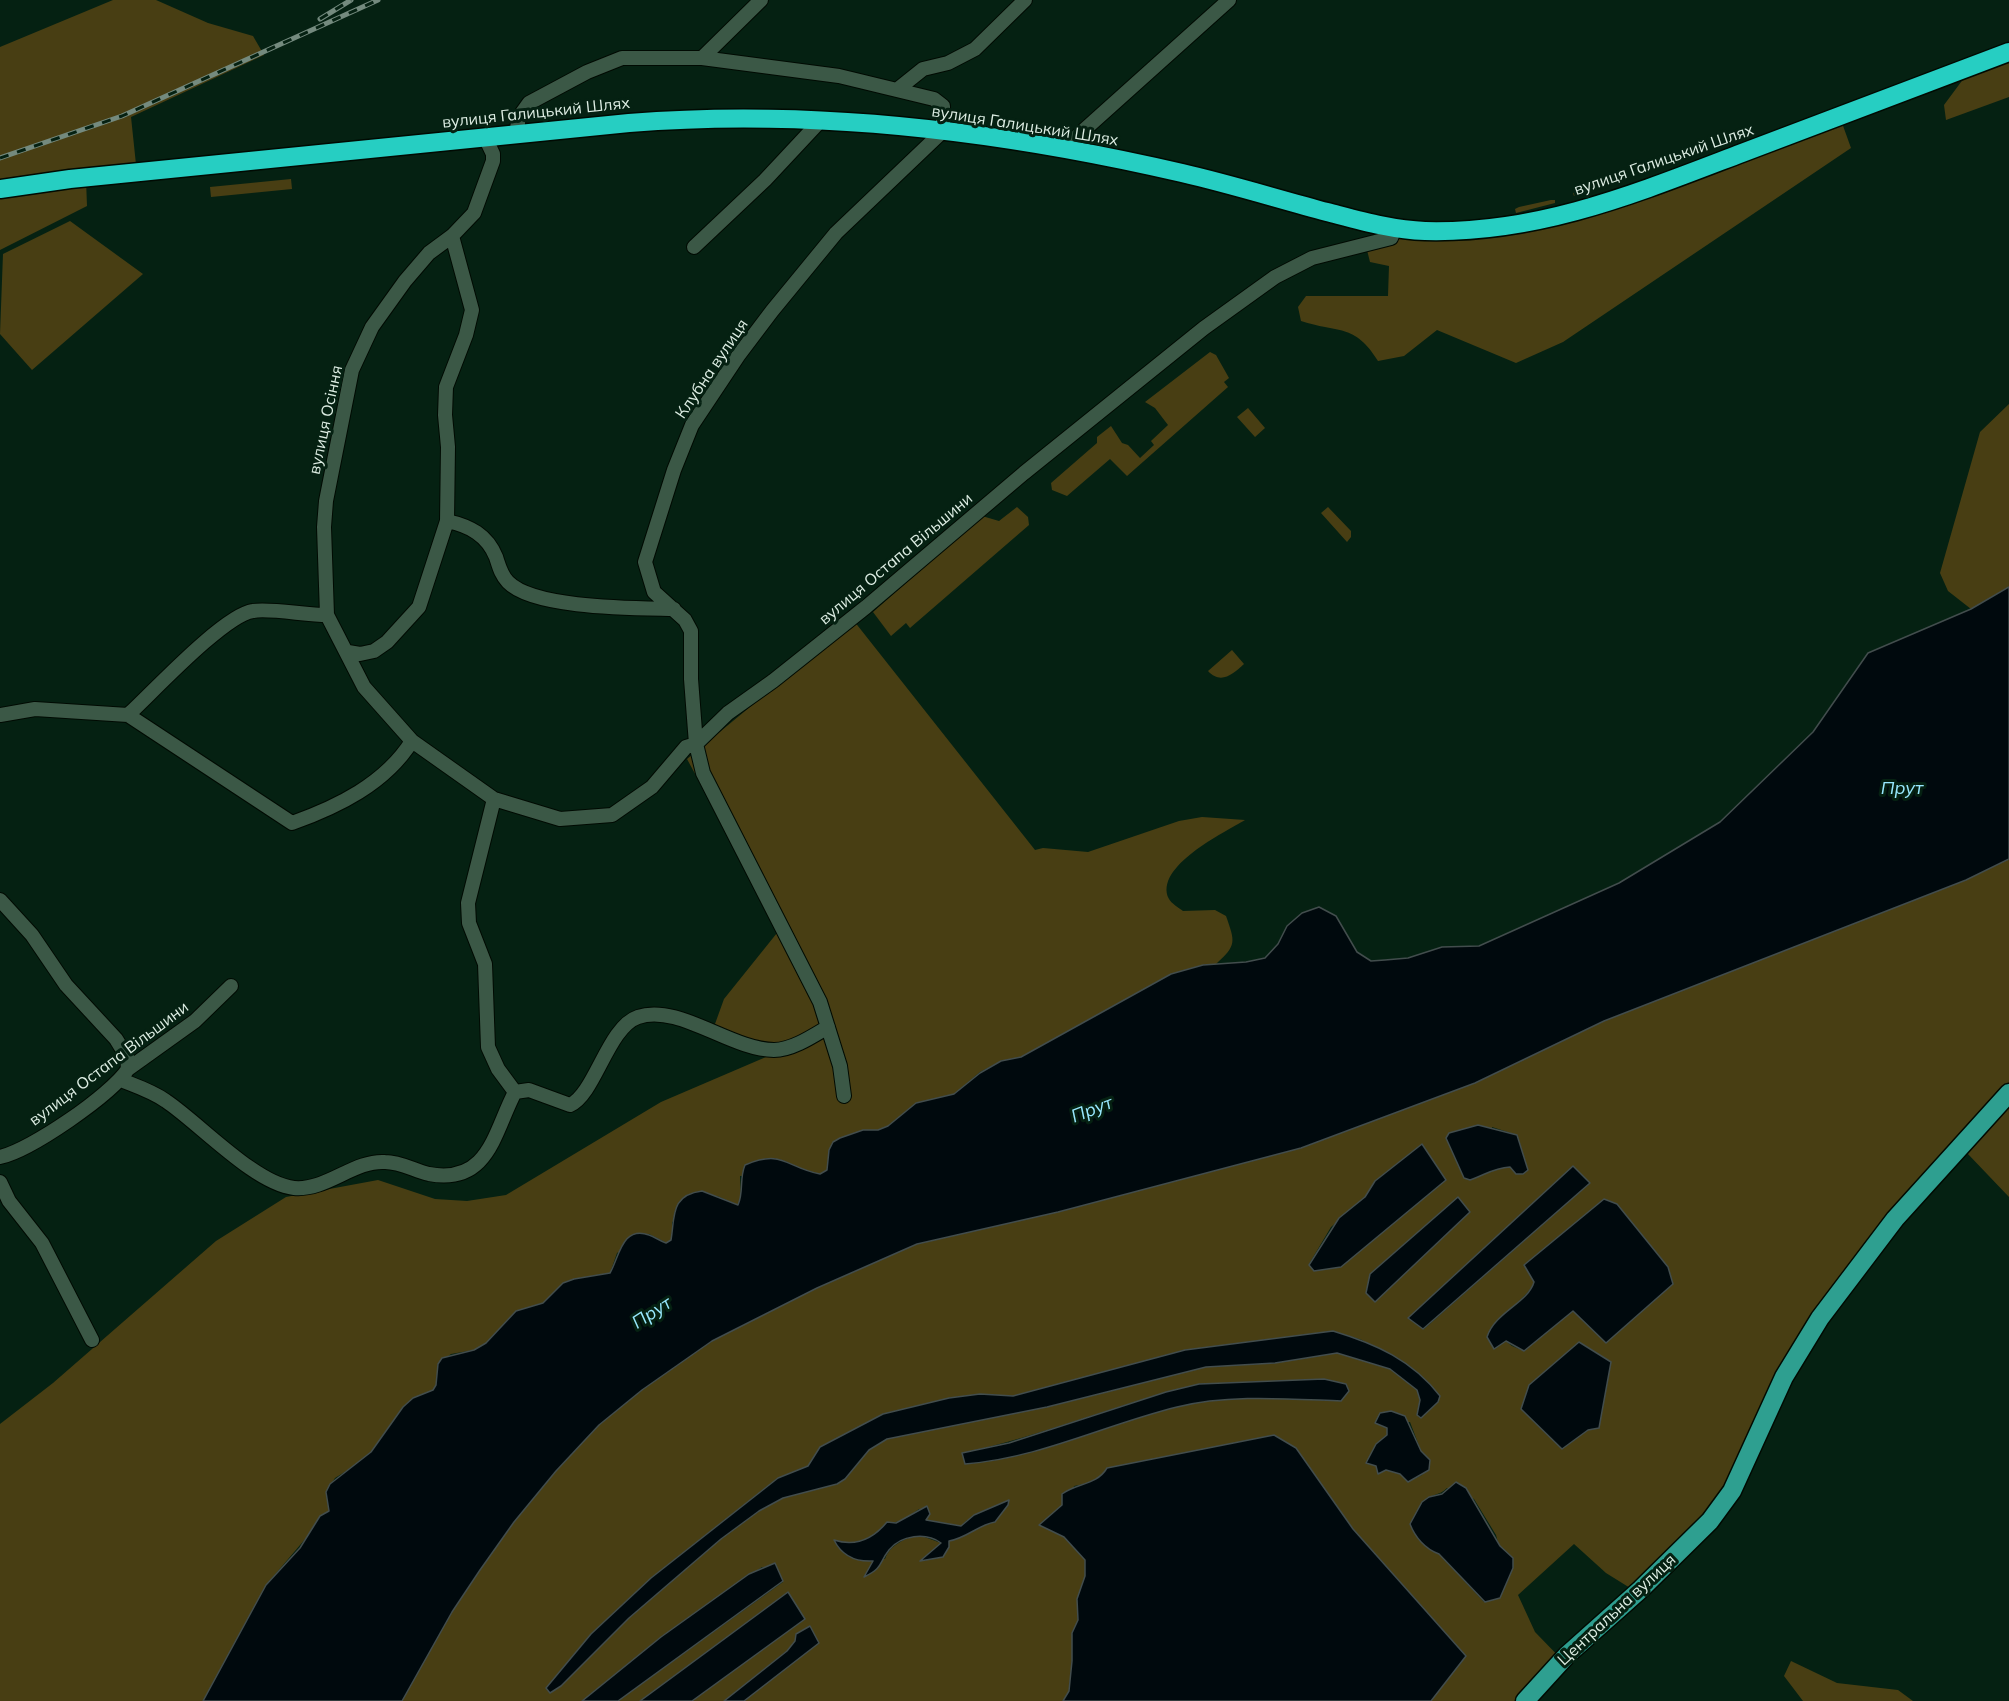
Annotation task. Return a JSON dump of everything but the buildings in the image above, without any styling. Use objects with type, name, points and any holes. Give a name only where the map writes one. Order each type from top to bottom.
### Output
[{"type":"highway","name":"вулиця Галицький Шлях","points":[[0,189],[70,179],[485,137],[684,118],[748,116],[822,119],[944,131],[1064,149],[1182,173],[1372,224],[1422,231],[1518,226],[1606,204],[2009,52]]},
{"type":"main road","name":"Центральна вулиця","points":[[1525,1701],[1567,1655],[1641,1589],[1710,1521],[1732,1491],[1784,1377],[1820,1318],[1895,1219],[2009,1093]]},
{"type":"street","points":[[702,58],[761,0]]},
{"type":"street","points":[[898,89],[923,69],[948,63],[975,49],[1025,0]]},
{"type":"street","points":[[1064,149],[1229,0]]},
{"type":"street","points":[[516,134],[519,117],[529,103],[587,72],[622,58],[702,58],[839,76],[898,89],[934,99],[943,106],[944,131]]},
{"type":"street","points":[[694,247],[765,180],[822,119]]},
{"type":"street","name":"Клубна вулиця","points":[[844,1096],[840,1066],[819,1002],[703,773],[696,744],[690,680],[691,631],[685,620],[654,592],[645,562],[674,470],[692,425],[738,356],[836,233],[944,131]]},
{"type":"street","name":"вулиця Осіння","points":[[327,615],[324,527],[326,501],[352,370],[372,327],[405,281],[429,253],[452,236],[474,213],[491,171],[493,154],[485,137]]},
{"type":"street","name":"вулиця Остапа Вільшини","points":[[327,615],[335,634],[348,651],[364,687],[412,741],[494,799],[560,819],[612,815],[652,787],[686,747],[696,744],[728,713],[773,681],[866,607],[1024,473],[1204,328],[1284,272],[1312,258],[1391,238],[1395,227]]},
{"type":"street","points":[[348,651],[360,654],[374,651],[387,642],[419,607],[447,521],[446,387],[466,335],[472,310],[452,236]]},
{"type":"street","points":[[447,521],[478,532],[490,545],[508,583],[522,590],[582,607],[674,609]]},
{"type":"street","points":[[128,715],[213,636],[232,622],[253,611],[327,615]]},
{"type":"street","points":[[0,715],[35,710],[128,715],[292,823],[334,808],[365,789],[406,750],[412,741]]},
{"type":"street","points":[[494,799],[468,903],[469,923],[485,964],[488,1047],[498,1069],[515,1092]]},
{"type":"street","points":[[0,900],[32,935],[66,985],[116,1039],[127,1057],[124,1075],[165,1100],[220,1146],[275,1181],[294,1188],[315,1185],[384,1161],[428,1173],[450,1176],[470,1169],[486,1154],[498,1137],[515,1092]]},
{"type":"street","name":"вулиця Остапа Вільшини","points":[[0,1157],[34,1142],[195,1022],[231,986]]},
{"type":"street","points":[[515,1092],[529,1090],[570,1105],[578,1102],[598,1065],[628,1022],[638,1017],[653,1015],[679,1019],[755,1048],[776,1050],[800,1042],[828,1027]]},
{"type":"street","points":[[0,1182],[9,1202],[42,1243],[92,1340]]},
{"type":"shaded area","points":[[113,0],[156,0],[208,23],[253,36],[264,55],[131,117],[137,174],[86,180],[87,206],[0,250],[0,198],[3,194],[0,194],[0,47]]},
{"type":"shaded area","points":[[2009,59],[2009,97],[1946,120],[1944,105],[1964,78]]},
{"type":"shaded area","points":[[1842,123],[1851,148],[1563,342],[1516,363],[1437,330],[1404,356],[1378,361],[1370,349],[1353,335],[1301,321],[1298,307],[1306,296],[1388,296],[1389,266],[1370,262],[1366,246],[1422,232],[1521,230]]},
{"type":"shaded area","points":[[1610,177],[1624,182],[1574,196],[1573,193],[1596,186],[1599,179]]},
{"type":"shaded area","points":[[291,179],[292,189],[211,197],[210,187]]},
{"type":"shaded area","points":[[1555,200],[1555,203],[1516,213],[1515,209],[1519,207]]},
{"type":"shaded area","points":[[70,221],[143,274],[32,370],[0,334],[3,254]]},
{"type":"shaded area","points":[[1210,352],[1216,355],[1229,378],[1224,382],[1228,387],[1127,476],[1110,459],[1067,496],[1052,490],[1051,483],[1097,443],[1097,437],[1111,426],[1122,443],[1128,445],[1140,458],[1154,445],[1151,441],[1168,425],[1155,408],[1145,402]]},
{"type":"shaded area","points":[[2009,404],[2009,587],[1971,609],[1948,591],[1940,573],[1980,432]]},
{"type":"shaded area","points":[[1248,408],[1265,428],[1255,437],[1237,417]]},
{"type":"shaded area","points":[[1017,507],[1028,517],[1029,525],[910,628],[906,623],[891,636],[873,612],[982,516],[999,521]]},
{"type":"shaded area","points":[[1328,507],[1351,531],[1351,537],[1347,542],[1321,513]]},
{"type":"shaded area","points":[[854,621],[1035,850],[1043,848],[1088,852],[1179,821],[1202,817],[1245,820],[1208,842],[1181,863],[1171,875],[1167,887],[1170,901],[1183,911],[1215,910],[1226,916],[1232,938],[1228,952],[1216,964],[1203,965],[1171,974],[1021,1057],[1001,1061],[980,1072],[954,1094],[916,1103],[888,1126],[878,1130],[863,1130],[827,1163],[827,1170],[820,1174],[810,1172],[740,1176],[741,1198],[738,1205],[717,1196],[672,1222],[672,1240],[667,1243],[649,1234],[617,1253],[610,1273],[563,1283],[543,1303],[516,1311],[486,1343],[474,1350],[451,1354],[438,1364],[436,1385],[433,1390],[413,1398],[403,1407],[372,1452],[361,1462],[335,1478],[326,1492],[329,1511],[266,1585],[203,1701],[0,1701],[0,1424],[53,1383],[216,1241],[286,1197],[378,1180],[435,1199],[467,1201],[506,1195],[661,1102],[766,1057],[711,1035],[724,999],[777,933],[759,892],[687,759]]},
{"type":"shaded area","points":[[1232,650],[1244,664],[1240,668],[1222,678],[1208,671]]},
{"type":"shaded area","points":[[2009,859],[2009,1197],[1967,1153],[1929,1192],[1868,1266],[1782,1386],[1748,1477],[1643,1596],[1606,1573],[1574,1544],[1518,1595],[1535,1632],[1567,1665],[1531,1701],[1431,1701],[1466,1656],[1353,1529],[1296,1448],[1107,1468],[1093,1481],[1074,1486],[1064,1537],[1085,1559],[1085,1576],[1077,1599],[1078,1620],[1072,1633],[1069,1691],[1063,1701],[744,1701],[818,1643],[795,1641],[787,1651],[724,1701],[692,1701],[804,1619],[788,1593],[640,1701],[618,1701],[783,1582],[762,1567],[661,1637],[582,1701],[402,1701],[452,1612],[480,1570],[514,1522],[556,1471],[599,1425],[642,1390],[712,1341],[817,1288],[917,1244],[1058,1212],[1301,1148],[1475,1083],[1604,1021],[1966,880]],"holes":[[[1492,1127],[1517,1135],[1526,1163],[1490,1169]],[[1573,1167],[1589,1184],[1424,1329],[1409,1318]],[[1375,1181],[1341,1267],[1309,1264],[1331,1227],[1366,1197]],[[1534,1282],[1673,1284],[1573,1311],[1524,1351],[1512,1346],[1490,1329],[1521,1299]],[[1333,1331],[1362,1340],[1438,1402],[1417,1415],[1420,1400],[1417,1390],[1390,1369],[1337,1353],[1275,1363],[1206,1367],[1047,1407],[887,1439],[869,1450],[845,1479],[837,1484],[783,1498],[759,1511],[721,1539],[629,1618],[561,1686],[550,1693],[546,1688],[591,1634],[651,1578],[778,1478],[808,1466],[820,1447],[883,1414],[949,1398],[980,1394],[1013,1396],[1185,1350]],[[1611,1362],[1599,1428],[1588,1430]],[[1199,1384],[1341,1401],[1258,1398],[1197,1403],[1150,1414],[1020,1455],[965,1464],[962,1453],[1022,1438],[1140,1400]],[[1410,1422],[1421,1451],[1430,1460],[1422,1475],[1408,1482],[1400,1474],[1386,1470],[1378,1473],[1376,1466],[1366,1463],[1376,1444],[1387,1435],[1387,1428],[1381,1426]],[[1447,1488],[1474,1499],[1496,1535],[1508,1580],[1500,1598],[1484,1602],[1423,1539],[1418,1523],[1419,1508],[1425,1499]],[[919,1509],[925,1520],[961,1526],[967,1520],[995,1522],[949,1541],[943,1557],[921,1561],[941,1543],[919,1535],[914,1536],[894,1546],[885,1559],[849,1553],[838,1546],[835,1540],[843,1542],[864,1540],[876,1533],[887,1522],[896,1522]]]},
{"type":"shaded area","points":[[1791,1661],[1837,1683],[1898,1690],[1913,1701],[1803,1701],[1784,1676]]},
{"type":"water","name":"Прут","points":[[2009,587],[2009,859],[1966,880],[1604,1021],[1475,1083],[1301,1148],[1058,1212],[917,1244],[817,1288],[712,1341],[642,1390],[599,1425],[556,1471],[514,1522],[452,1612],[402,1701],[203,1701],[266,1585],[300,1548],[320,1516],[329,1511],[326,1492],[330,1484],[371,1452],[403,1407],[413,1398],[433,1390],[436,1385],[438,1364],[442,1358],[474,1350],[486,1343],[516,1311],[543,1303],[563,1283],[610,1273],[623,1245],[633,1235],[640,1233],[649,1235],[666,1243],[671,1240],[676,1208],[684,1197],[702,1191],[738,1205],[745,1165],[768,1159],[784,1161],[820,1174],[827,1170],[829,1150],[833,1142],[840,1138],[863,1130],[878,1130],[888,1126],[916,1103],[954,1094],[980,1073],[1001,1061],[1021,1057],[1171,974],[1203,965],[1246,962],[1265,958],[1278,944],[1287,926],[1302,913],[1319,907],[1336,916],[1357,952],[1371,961],[1385,960],[1408,958],[1442,947],[1479,946],[1619,883],[1720,822],[1813,732],[1868,653],[1971,609]]},
{"type":"water","points":[[1478,1125],[1517,1135],[1528,1170],[1523,1174],[1516,1174],[1510,1167],[1494,1170],[1470,1180],[1464,1178],[1446,1138],[1449,1133]]},
{"type":"water","points":[[1422,1144],[1446,1180],[1341,1267],[1314,1271],[1309,1265],[1339,1218],[1365,1197],[1375,1181]]},
{"type":"water","points":[[1573,1166],[1590,1183],[1423,1329],[1408,1318]]},
{"type":"water","points":[[1458,1197],[1470,1212],[1375,1302],[1366,1293],[1370,1274]]},
{"type":"water","points":[[1604,1199],[1617,1204],[1668,1267],[1673,1284],[1606,1343],[1573,1311],[1524,1351],[1506,1341],[1494,1349],[1487,1337],[1491,1328],[1525,1296],[1534,1282],[1524,1265]]},
{"type":"water","points":[[1333,1331],[1378,1348],[1405,1363],[1418,1372],[1440,1396],[1438,1402],[1421,1418],[1417,1415],[1420,1400],[1417,1390],[1390,1369],[1337,1353],[1275,1363],[1206,1367],[1047,1407],[887,1439],[869,1450],[845,1479],[837,1484],[783,1498],[759,1511],[721,1539],[629,1618],[561,1686],[550,1693],[546,1688],[591,1634],[651,1578],[778,1478],[808,1466],[820,1447],[883,1414],[949,1398],[980,1394],[1013,1396],[1185,1350]]},
{"type":"water","points":[[1579,1342],[1611,1362],[1599,1428],[1588,1430],[1562,1449],[1521,1409],[1529,1385]]},
{"type":"water","points":[[1324,1379],[1346,1384],[1349,1391],[1341,1401],[1259,1398],[1217,1400],[1150,1414],[1046,1448],[993,1461],[965,1464],[962,1453],[1009,1443],[1166,1392],[1199,1384]]},
{"type":"water","points":[[1391,1411],[1405,1416],[1421,1451],[1430,1460],[1429,1470],[1408,1482],[1400,1474],[1386,1470],[1378,1474],[1376,1466],[1366,1463],[1376,1444],[1387,1435],[1387,1428],[1375,1423],[1380,1413]]},
{"type":"water","points":[[1274,1435],[1296,1448],[1353,1529],[1466,1656],[1431,1701],[1063,1701],[1069,1691],[1072,1633],[1078,1620],[1077,1599],[1085,1576],[1085,1560],[1064,1537],[1039,1525],[1062,1505],[1062,1494],[1098,1478],[1107,1468]]},
{"type":"water","points":[[1456,1482],[1466,1488],[1500,1546],[1513,1558],[1513,1568],[1500,1598],[1485,1602],[1439,1554],[1421,1542],[1410,1524],[1422,1502],[1429,1497],[1442,1494]]},
{"type":"water","points":[[1009,1500],[1008,1505],[995,1522],[949,1541],[949,1547],[943,1557],[920,1561],[941,1543],[928,1537],[907,1538],[894,1545],[878,1568],[864,1577],[873,1561],[850,1557],[837,1546],[834,1540],[850,1543],[864,1540],[876,1533],[887,1522],[896,1523],[927,1506],[930,1514],[926,1520],[961,1526],[974,1515]]},
{"type":"water","points":[[775,1563],[783,1581],[618,1701],[582,1701],[661,1637],[749,1574]]},
{"type":"water","points":[[788,1592],[805,1619],[692,1701],[640,1701]]},
{"type":"water","points":[[810,1626],[819,1643],[744,1701],[724,1701],[787,1651],[795,1641],[796,1634]]},
{"type":"railway","points":[[320,19],[351,0]]},
{"type":"railway","points":[[0,158],[122,116],[378,0]]}]
